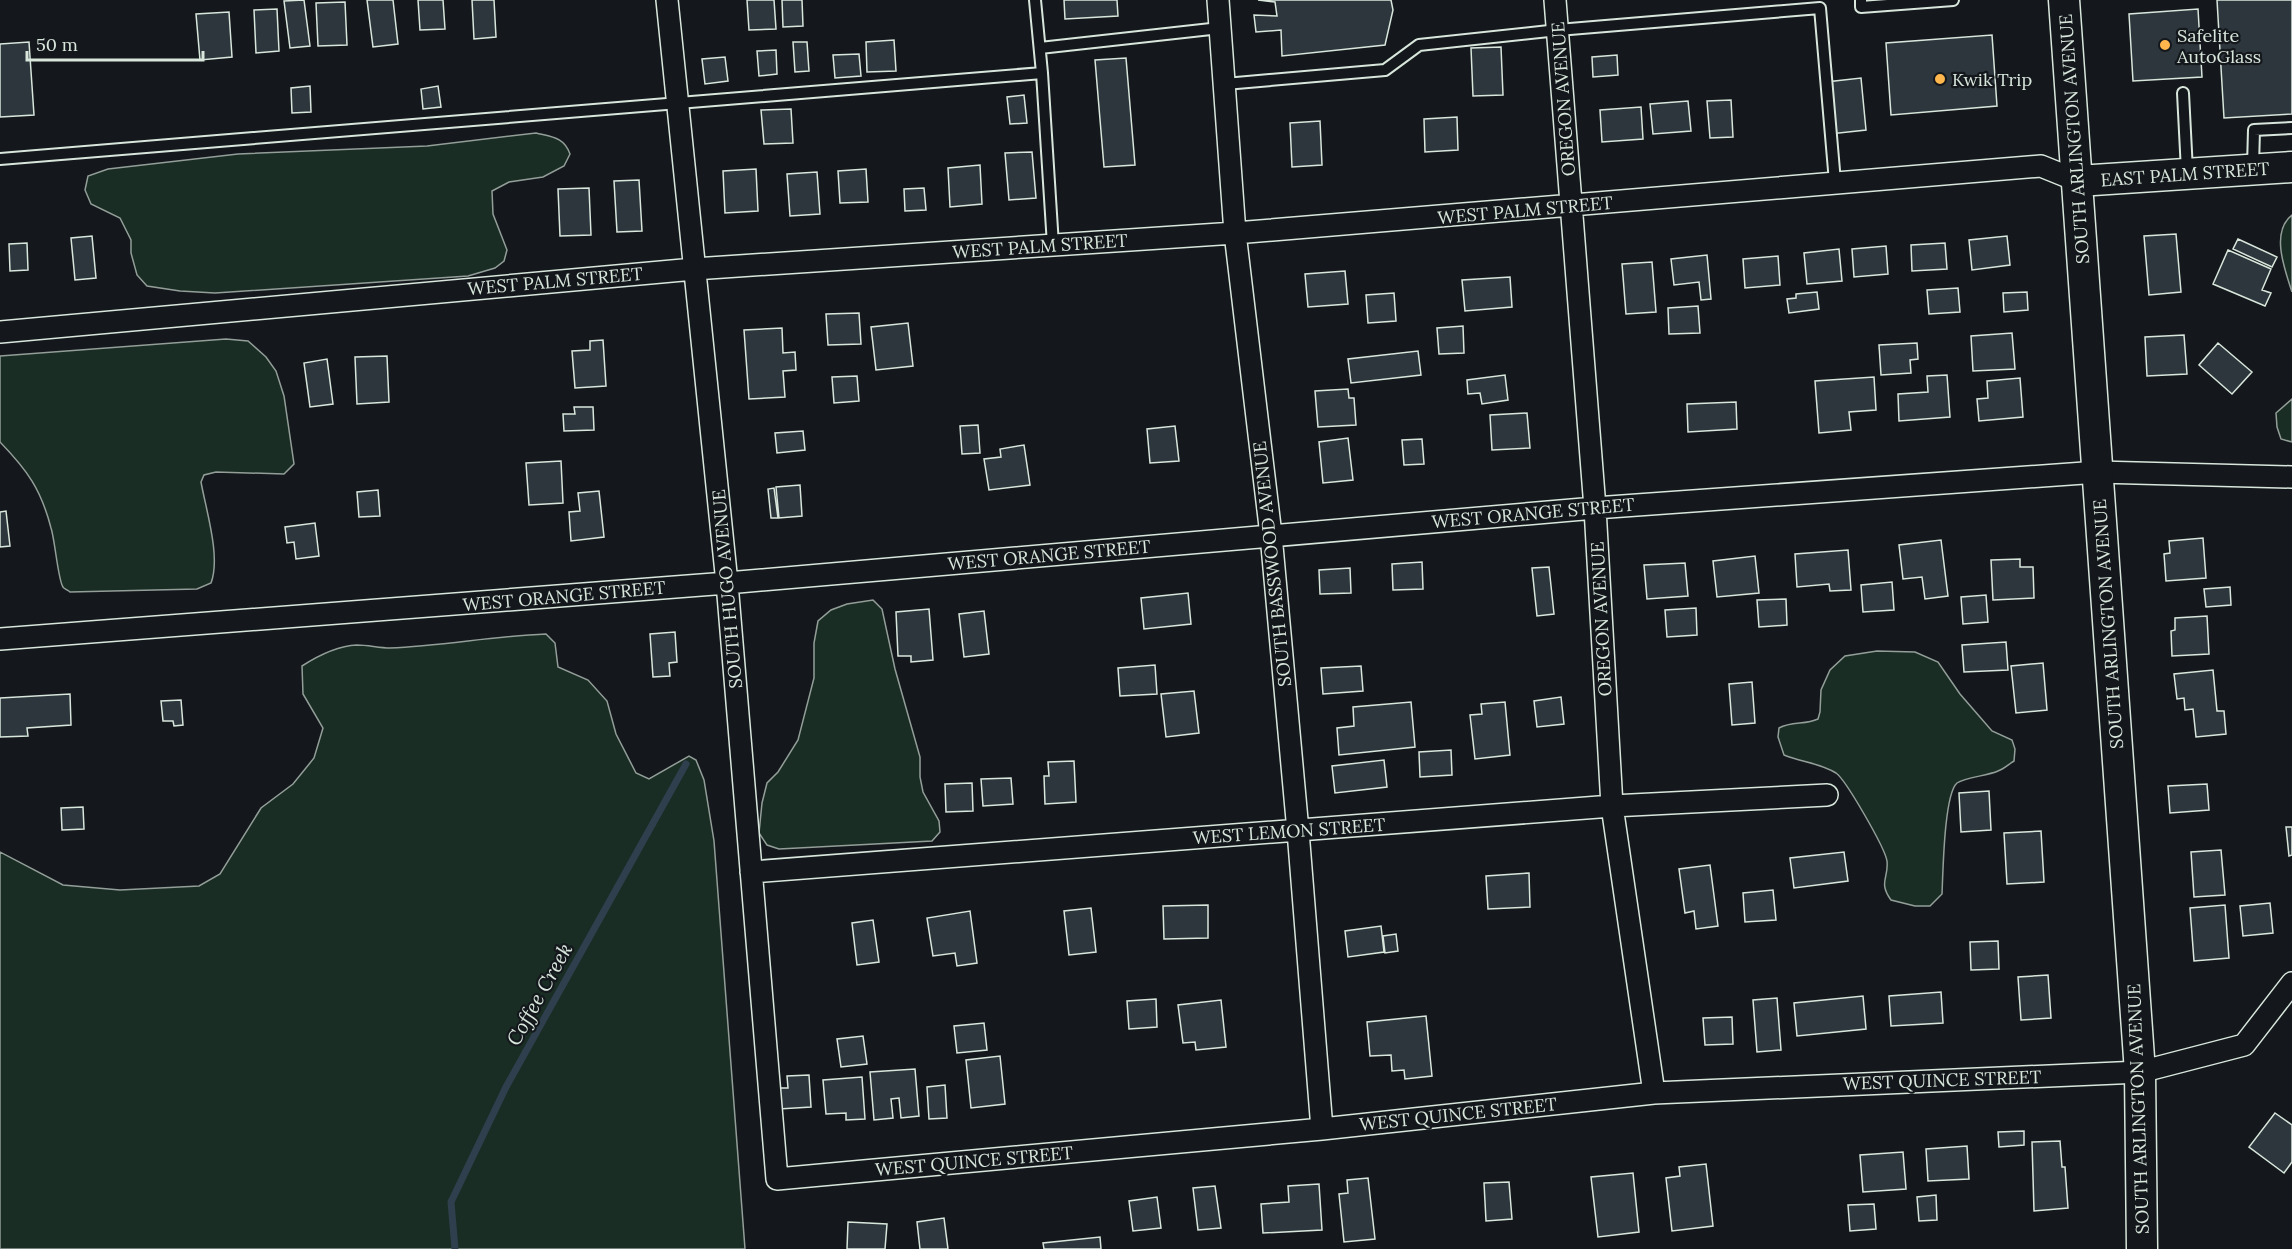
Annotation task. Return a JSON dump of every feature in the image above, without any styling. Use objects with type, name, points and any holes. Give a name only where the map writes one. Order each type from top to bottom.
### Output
[{"type":"main road","name":"SOUTH ARLINGTON AVENUE","points":[[2064,0],[2140,1072],[2142,1249]]},
{"type":"main road","name":"EAST PALM STREET","points":[[2078,181],[2292,167]]},
{"type":"street","name":"SOUTH HUGO AVENUE","points":[[668,0],[727,583],[777,1179]]},
{"type":"street","name":"SOUTH BASSWOOD AVENUE","points":[[1218,0],[1235,233],[1271,535],[1322,1129]]},
{"type":"street","name":"OREGON AVENUE","points":[[1556,0],[1595,508],[1612,806],[1654,1093]]},
{"type":"street","name":"WEST PALM STREET","points":[[0,332],[694,269],[1235,233],[1571,207],[1835,182],[2040,166],[2078,181]]},
{"type":"street","name":"WEST ORANGE STREET","points":[[0,639],[727,583],[1595,508],[2098,472],[2292,477]]},
{"type":"street","name":"WEST LEMON STREET","points":[[751,872],[1612,806],[1827,795]]},
{"type":"street","name":"WEST QUINCE STREET","points":[[777,1179],[1322,1129],[1654,1093],[2140,1072],[2244,1045],[2292,983]]},
{"type":"lane","points":[[1035,0],[1053,245]]},
{"type":"lane","points":[[1861,0],[1861,7],[1953,0]]},
{"type":"lane","points":[[1225,84],[1385,70],[1419,45],[1558,30],[1820,8],[1835,182]]},
{"type":"lane","points":[[1040,48],[1220,28]]},
{"type":"lane","points":[[0,159],[1042,74]]},
{"type":"lane","points":[[2183,93],[2187,174]]},
{"type":"lane","points":[[2253,170],[2254,130],[2292,128]]},
{"type":"green space","points":[[536,133],[561,141],[570,154],[564,166],[543,177],[509,182],[492,191],[493,214],[507,250],[504,261],[495,268],[468,276],[215,293],[147,286],[137,275],[131,253],[131,240],[120,218],[91,204],[85,190],[88,176],[108,169],[238,154],[427,146]]},
{"type":"green space","points":[[2292,215],[2292,292],[2283,262],[2280,241],[2285,222]]},
{"type":"green space","points":[[226,339],[248,341],[266,357],[276,371],[284,396],[294,464],[284,474],[216,472],[204,475],[201,482],[214,547],[214,572],[211,583],[197,589],[70,592],[61,583],[51,528],[38,491],[25,471],[0,442],[0,356]]},
{"type":"green space","points":[[2292,399],[2292,442],[2281,439],[2276,413]]},
{"type":"green space","points":[[873,600],[882,609],[895,669],[920,757],[923,792],[939,821],[940,832],[932,841],[779,849],[767,845],[759,833],[762,803],[767,783],[778,772],[798,740],[814,678],[814,643],[818,621],[831,610],[847,604]]},
{"type":"green space","points":[[546,634],[555,643],[558,667],[588,680],[607,701],[616,734],[636,773],[649,779],[689,756],[696,760],[704,780],[714,841],[745,1249],[0,1249],[0,852],[63,885],[120,890],[199,886],[220,874],[261,808],[293,784],[314,758],[323,728],[303,694],[302,666],[342,647],[361,645],[390,648],[410,647]]},
{"type":"green space","points":[[1877,651],[1915,652],[1938,662],[1960,694],[1992,731],[2012,740],[2015,749],[2014,761],[2004,768],[1961,781],[1953,790],[1949,802],[1945,835],[1942,894],[1930,906],[1915,906],[1891,900],[1885,889],[1887,861],[1885,854],[1848,788],[1836,773],[1784,755],[1778,737],[1779,728],[1818,719],[1821,690],[1830,670],[1845,656]]},
{"type":"building","points":[[304,0],[310,46],[290,48],[284,1]]},
{"type":"building","points":[[367,0],[393,0],[398,44],[373,47]]},
{"type":"building","points":[[418,0],[443,0],[445,29],[420,30]]},
{"type":"building","points":[[472,0],[494,0],[496,37],[474,39]]},
{"type":"building","points":[[747,0],[774,0],[776,29],[749,30]]},
{"type":"building","points":[[782,0],[802,0],[803,26],[783,27]]},
{"type":"building","points":[[1064,0],[1117,0],[1118,16],[1065,19]]},
{"type":"building","points":[[1258,0],[1391,0],[1393,10],[1385,45],[1282,56],[1281,30],[1256,32],[1254,15],[1277,16],[1275,2]]},
{"type":"building","points":[[2217,0],[2292,0],[2292,114],[2224,118]]},
{"type":"building","points":[[345,2],[347,45],[318,46],[316,3]]},
{"type":"building","points":[[277,9],[279,51],[256,53],[254,10]]},
{"type":"building","name":"Safelite AutoGlass","points":[[2198,9],[2202,77],[2133,81],[2129,14]]},
{"type":"building","points":[[229,12],[232,57],[200,60],[196,14]]},
{"type":"building","points":[[1992,35],[1997,106],[1891,115],[1886,43]]},
{"type":"building","points":[[894,40],[896,71],[867,72],[866,42]]},
{"type":"building","points":[[29,42],[34,115],[0,117],[0,44]]},
{"type":"building","points":[[793,42],[807,42],[809,71],[795,72]]},
{"type":"building","points":[[1501,47],[1503,95],[1473,96],[1471,48]]},
{"type":"building","points":[[776,50],[777,74],[759,76],[757,51]]},
{"type":"building","points":[[859,54],[861,76],[835,78],[833,55]]},
{"type":"building","points":[[1617,55],[1618,75],[1593,77],[1592,57]]},
{"type":"building","points":[[725,57],[728,81],[705,84],[702,59]]},
{"type":"building","points":[[1126,58],[1135,165],[1104,167],[1095,60]]},
{"type":"building","points":[[1861,78],[1866,130],[1830,134],[1826,82]]},
{"type":"building","points":[[310,86],[311,112],[292,113],[291,88]]},
{"type":"building","points":[[438,86],[441,107],[423,109],[421,89]]},
{"type":"building","points":[[1024,95],[1027,123],[1010,124],[1007,97]]},
{"type":"building","points":[[1731,100],[1733,137],[1710,138],[1707,101]]},
{"type":"building","points":[[1688,101],[1691,131],[1653,134],[1650,104]]},
{"type":"building","points":[[1641,107],[1643,139],[1602,142],[1600,110]]},
{"type":"building","points":[[791,109],[793,143],[764,144],[761,110]]},
{"type":"building","points":[[1457,117],[1458,150],[1425,152],[1424,119]]},
{"type":"building","points":[[1320,121],[1322,165],[1292,167],[1290,123]]},
{"type":"building","points":[[1032,152],[1036,198],[1009,200],[1005,153]]},
{"type":"building","points":[[980,165],[982,204],[950,207],[948,168]]},
{"type":"building","points":[[756,169],[758,211],[725,213],[723,171]]},
{"type":"building","points":[[866,169],[868,202],[840,203],[838,171]]},
{"type":"building","points":[[817,172],[820,214],[790,216],[787,174]]},
{"type":"building","points":[[639,180],[642,231],[617,232],[614,181]]},
{"type":"building","points":[[589,188],[591,235],[560,236],[558,189]]},
{"type":"building","points":[[924,188],[926,210],[905,211],[904,189]]},
{"type":"building","points":[[2176,234],[2181,292],[2149,295],[2144,236]]},
{"type":"building","points":[[92,236],[96,278],[75,280],[71,238]]},
{"type":"building","points":[[2007,236],[2010,265],[1972,270],[1969,240]]},
{"type":"building","points":[[2238,239],[2277,257],[2272,267],[2233,249]]},
{"type":"building","points":[[27,243],[28,270],[10,271],[9,244]]},
{"type":"building","points":[[1945,243],[1947,269],[1912,271],[1911,245]]},
{"type":"building","points":[[1886,246],[1888,274],[1854,277],[1852,249]]},
{"type":"building","points":[[1839,249],[1842,281],[1807,284],[1804,253]]},
{"type":"building","points":[[2228,250],[2271,269],[2262,290],[2271,293],[2265,306],[2213,284]]},
{"type":"building","points":[[1707,255],[1711,299],[1701,300],[1699,282],[1674,285],[1671,259]]},
{"type":"building","points":[[1778,256],[1780,285],[1745,288],[1743,259]]},
{"type":"building","points":[[1652,262],[1656,312],[1626,314],[1622,264]]},
{"type":"building","points":[[1345,271],[1348,304],[1308,307],[1305,274]]},
{"type":"building","points":[[1510,277],[1512,307],[1465,311],[1462,280]]},
{"type":"building","points":[[1958,288],[1960,312],[1929,314],[1927,290]]},
{"type":"building","points":[[1817,292],[1819,309],[1789,313],[1787,299],[1796,298],[1796,294]]},
{"type":"building","points":[[2027,292],[2028,310],[2004,312],[2003,293]]},
{"type":"building","points":[[1394,293],[1396,321],[1368,323],[1366,295]]},
{"type":"building","points":[[1698,306],[1700,333],[1669,334],[1668,308]]},
{"type":"building","points":[[859,313],[861,344],[828,345],[826,314]]},
{"type":"building","points":[[908,323],[913,366],[876,370],[871,327]]},
{"type":"building","points":[[1463,326],[1464,353],[1439,354],[1437,328]]},
{"type":"building","points":[[782,328],[783,353],[795,352],[796,370],[783,371],[785,397],[749,399],[744,330]]},
{"type":"building","points":[[2012,333],[2015,369],[1973,371],[1971,336]]},
{"type":"building","points":[[2184,335],[2187,374],[2147,376],[2145,337]]},
{"type":"building","points":[[603,340],[606,386],[575,388],[572,351],[590,350],[590,341]]},
{"type":"building","points":[[1917,343],[1918,359],[1910,360],[1911,373],[1881,375],[1879,345]]},
{"type":"building","points":[[2218,343],[2252,372],[2232,394],[2199,365]]},
{"type":"building","points":[[1418,351],[1421,375],[1351,383],[1348,359]]},
{"type":"building","points":[[387,356],[389,402],[357,404],[355,357]]},
{"type":"building","points":[[327,359],[333,404],[310,407],[304,363]]},
{"type":"building","points":[[1505,375],[1508,400],[1482,404],[1480,393],[1468,394],[1467,380]]},
{"type":"building","points":[[1947,375],[1950,417],[1899,421],[1898,394],[1928,392],[1927,376]]},
{"type":"building","points":[[857,376],[859,401],[834,403],[832,377]]},
{"type":"building","points":[[1874,377],[1876,410],[1849,412],[1851,430],[1819,433],[1815,381]]},
{"type":"building","points":[[2020,378],[2023,417],[1979,421],[1977,399],[1988,398],[1987,381]]},
{"type":"building","points":[[1348,389],[1349,398],[1354,398],[1356,425],[1318,427],[1315,391]]},
{"type":"building","points":[[1736,402],[1737,429],[1688,432],[1687,404]]},
{"type":"building","points":[[574,407],[593,407],[594,430],[564,431],[563,414],[575,414]]},
{"type":"building","points":[[1527,413],[1530,448],[1492,450],[1490,415]]},
{"type":"building","points":[[978,425],[980,453],[962,454],[960,426]]},
{"type":"building","points":[[1175,426],[1179,461],[1150,463],[1147,429]]},
{"type":"building","points":[[803,431],[805,450],[777,453],[775,433]]},
{"type":"building","points":[[1348,438],[1353,480],[1323,483],[1319,442]]},
{"type":"building","points":[[1422,439],[1424,464],[1404,465],[1402,440]]},
{"type":"building","points":[[1024,445],[1030,485],[989,490],[984,459],[1001,457],[1000,449]]},
{"type":"building","points":[[561,461],[563,503],[529,505],[526,463]]},
{"type":"building","points":[[800,485],[802,516],[779,518],[776,487]]},
{"type":"building","points":[[774,488],[778,518],[771,518],[768,489]]},
{"type":"building","points":[[378,490],[380,516],[359,517],[357,492]]},
{"type":"building","points":[[599,491],[604,537],[571,541],[569,512],[580,511],[578,493]]},
{"type":"building","points":[[6,511],[10,546],[0,547],[0,512]]},
{"type":"building","points":[[315,523],[319,556],[296,559],[294,542],[287,543],[285,527]]},
{"type":"building","points":[[2203,538],[2206,578],[2166,581],[2164,554],[2170,553],[2169,541]]},
{"type":"building","points":[[1941,540],[1948,596],[1925,599],[1922,577],[1903,579],[1899,545]]},
{"type":"building","points":[[1848,550],[1851,590],[1830,591],[1829,584],[1797,587],[1795,554]]},
{"type":"building","points":[[1755,556],[1759,593],[1717,597],[1713,561]]},
{"type":"building","points":[[2020,559],[2020,567],[2033,567],[2034,598],[1993,600],[1991,560]]},
{"type":"building","points":[[1422,562],[1423,589],[1393,590],[1392,564]]},
{"type":"building","points":[[1685,563],[1688,596],[1647,599],[1644,565]]},
{"type":"building","points":[[1549,567],[1554,614],[1537,616],[1532,568]]},
{"type":"building","points":[[1350,568],[1351,593],[1320,594],[1319,570]]},
{"type":"building","points":[[1892,582],[1894,610],[1863,612],[1861,585]]},
{"type":"building","points":[[2230,587],[2231,605],[2206,607],[2204,589]]},
{"type":"building","points":[[1188,593],[1191,624],[1144,629],[1141,598]]},
{"type":"building","points":[[1986,595],[1988,622],[1963,624],[1961,597]]},
{"type":"building","points":[[1786,599],[1787,625],[1759,627],[1757,600]]},
{"type":"building","points":[[1696,608],[1697,635],[1667,637],[1665,610]]},
{"type":"building","points":[[929,609],[933,660],[911,662],[911,656],[898,656],[896,612]]},
{"type":"building","points":[[984,611],[989,654],[964,657],[959,614]]},
{"type":"building","points":[[2207,616],[2209,654],[2172,656],[2171,631],[2175,630],[2175,618]]},
{"type":"building","points":[[675,632],[677,662],[669,663],[670,676],[653,677],[650,634]]},
{"type":"building","points":[[2006,642],[2008,670],[1964,672],[1962,645]]},
{"type":"building","points":[[2043,663],[2047,710],[2016,713],[2011,666]]},
{"type":"building","points":[[1155,665],[1157,694],[1120,696],[1118,668]]},
{"type":"building","points":[[1361,666],[1363,691],[1323,694],[1321,668]]},
{"type":"building","points":[[2213,670],[2217,711],[2224,711],[2226,734],[2196,737],[2193,709],[2185,710],[2184,698],[2177,699],[2174,674]]},
{"type":"building","points":[[1752,682],[1755,723],[1732,725],[1729,684]]},
{"type":"building","points":[[1194,691],[1199,733],[1166,737],[1161,694]]},
{"type":"building","points":[[70,694],[71,725],[27,728],[28,736],[0,737],[0,698]]},
{"type":"building","points":[[1561,697],[1564,724],[1537,727],[1534,701]]},
{"type":"building","points":[[181,700],[183,725],[174,726],[173,721],[163,721],[161,701]]},
{"type":"building","points":[[1411,702],[1415,747],[1339,755],[1337,728],[1354,726],[1353,707]]},
{"type":"building","points":[[1505,702],[1510,755],[1475,759],[1470,715],[1482,714],[1481,704]]},
{"type":"building","points":[[1451,750],[1452,775],[1420,777],[1419,752]]},
{"type":"building","points":[[1384,760],[1387,787],[1335,793],[1332,766]]},
{"type":"building","points":[[1074,761],[1076,802],[1045,804],[1044,776],[1049,776],[1048,762]]},
{"type":"building","points":[[1011,778],[1013,804],[983,806],[981,779]]},
{"type":"building","points":[[972,783],[973,811],[946,812],[945,784]]},
{"type":"building","points":[[2207,784],[2209,810],[2170,813],[2168,786]]},
{"type":"building","points":[[1989,791],[1991,830],[1961,832],[1959,793]]},
{"type":"building","points":[[83,807],[84,829],[62,830],[61,808]]},
{"type":"building","points":[[2286,827],[2292,827],[2292,855],[2289,856]]},
{"type":"building","points":[[2041,831],[2044,882],[2007,884],[2004,833]]},
{"type":"building","points":[[2221,850],[2225,895],[2194,897],[2191,852]]},
{"type":"building","points":[[1844,852],[1848,881],[1794,888],[1790,858]]},
{"type":"building","points":[[1710,865],[1718,926],[1696,929],[1694,911],[1685,913],[1679,869]]},
{"type":"building","points":[[1529,873],[1530,907],[1488,909],[1486,876]]},
{"type":"building","points":[[1773,890],[1776,920],[1745,922],[1743,893]]},
{"type":"building","points":[[2270,903],[2273,933],[2243,936],[2240,906]]},
{"type":"building","points":[[1208,905],[1208,938],[1164,939],[1163,906]]},
{"type":"building","points":[[2225,905],[2229,958],[2194,961],[2190,908]]},
{"type":"building","points":[[1091,908],[1096,952],[1069,955],[1064,911]]},
{"type":"building","points":[[970,911],[977,963],[957,966],[955,953],[933,956],[927,918]]},
{"type":"building","points":[[873,920],[879,962],[857,965],[852,923]]},
{"type":"building","points":[[1381,926],[1384,952],[1348,957],[1345,931]]},
{"type":"building","points":[[1396,934],[1398,951],[1385,953],[1383,936]]},
{"type":"building","points":[[1998,941],[1999,969],[1971,970],[1970,942]]},
{"type":"building","points":[[2048,975],[2051,1018],[2021,1020],[2018,977]]},
{"type":"building","points":[[1941,992],[1943,1023],[1891,1026],[1889,996]]},
{"type":"building","points":[[1863,996],[1866,1029],[1797,1036],[1794,1003]]},
{"type":"building","points":[[1777,998],[1781,1050],[1757,1052],[1753,1000]]},
{"type":"building","points":[[1156,999],[1157,1027],[1129,1029],[1127,1001]]},
{"type":"building","points":[[1221,1000],[1226,1047],[1196,1050],[1195,1042],[1183,1043],[1178,1005]]},
{"type":"building","points":[[1426,1016],[1432,1076],[1405,1079],[1404,1070],[1392,1071],[1391,1055],[1370,1056],[1367,1022]]},
{"type":"building","points":[[1732,1017],[1733,1044],[1705,1045],[1703,1018]]},
{"type":"building","points":[[984,1023],[987,1050],[957,1053],[954,1026]]},
{"type":"building","points":[[863,1036],[867,1064],[841,1067],[837,1039]]},
{"type":"building","points":[[1000,1056],[1005,1104],[971,1108],[966,1060]]},
{"type":"building","points":[[915,1069],[919,1116],[901,1118],[899,1098],[891,1099],[893,1118],[874,1120],[870,1072]]},
{"type":"building","points":[[809,1075],[811,1107],[779,1109],[778,1088],[788,1088],[787,1076]]},
{"type":"building","points":[[862,1077],[865,1119],[846,1120],[846,1113],[826,1114],[823,1080]]},
{"type":"building","points":[[945,1085],[947,1118],[929,1119],[927,1087]]},
{"type":"building","points":[[2275,1113],[2292,1125],[2292,1162],[2284,1173],[2249,1147]]},
{"type":"building","points":[[2024,1131],[2024,1145],[1999,1147],[1998,1132]]},
{"type":"building","points":[[2060,1141],[2062,1167],[2065,1167],[2068,1208],[2034,1211],[2032,1142]]},
{"type":"building","points":[[1967,1146],[1969,1179],[1928,1181],[1926,1149]]},
{"type":"building","points":[[1903,1152],[1906,1189],[1863,1192],[1860,1155]]},
{"type":"building","points":[[1706,1164],[1713,1226],[1672,1231],[1666,1178],[1680,1176],[1679,1167]]},
{"type":"building","points":[[1633,1173],[1639,1232],[1598,1237],[1591,1177]]},
{"type":"building","points":[[1368,1178],[1375,1239],[1344,1242],[1339,1194],[1348,1193],[1347,1180]]},
{"type":"building","points":[[1509,1182],[1512,1219],[1486,1221],[1484,1183]]},
{"type":"building","points":[[1319,1184],[1322,1230],[1263,1233],[1261,1204],[1289,1202],[1288,1186]]},
{"type":"building","points":[[1215,1186],[1221,1228],[1198,1230],[1193,1188]]},
{"type":"building","points":[[1936,1195],[1937,1220],[1919,1221],[1917,1197]]},
{"type":"building","points":[[1157,1197],[1161,1228],[1133,1231],[1129,1201]]},
{"type":"building","points":[[1874,1204],[1876,1229],[1850,1231],[1848,1205]]},
{"type":"building","points":[[944,1218],[948,1249],[920,1249],[917,1222]]},
{"type":"building","points":[[848,1222],[887,1224],[885,1249],[847,1249]]},
{"type":"building","points":[[1100,1237],[1101,1249],[1044,1249],[1043,1243]]},
{"type":"waterway","name":"Coffee Creek","points":[[455,1249],[451,1202],[506,1087],[686,764]]},
{"type":"place","name":"Safelite AutoGlass","points":[[2165,45]]},
{"type":"place","name":"Kwik Trip","points":[[1940,79]]}]
